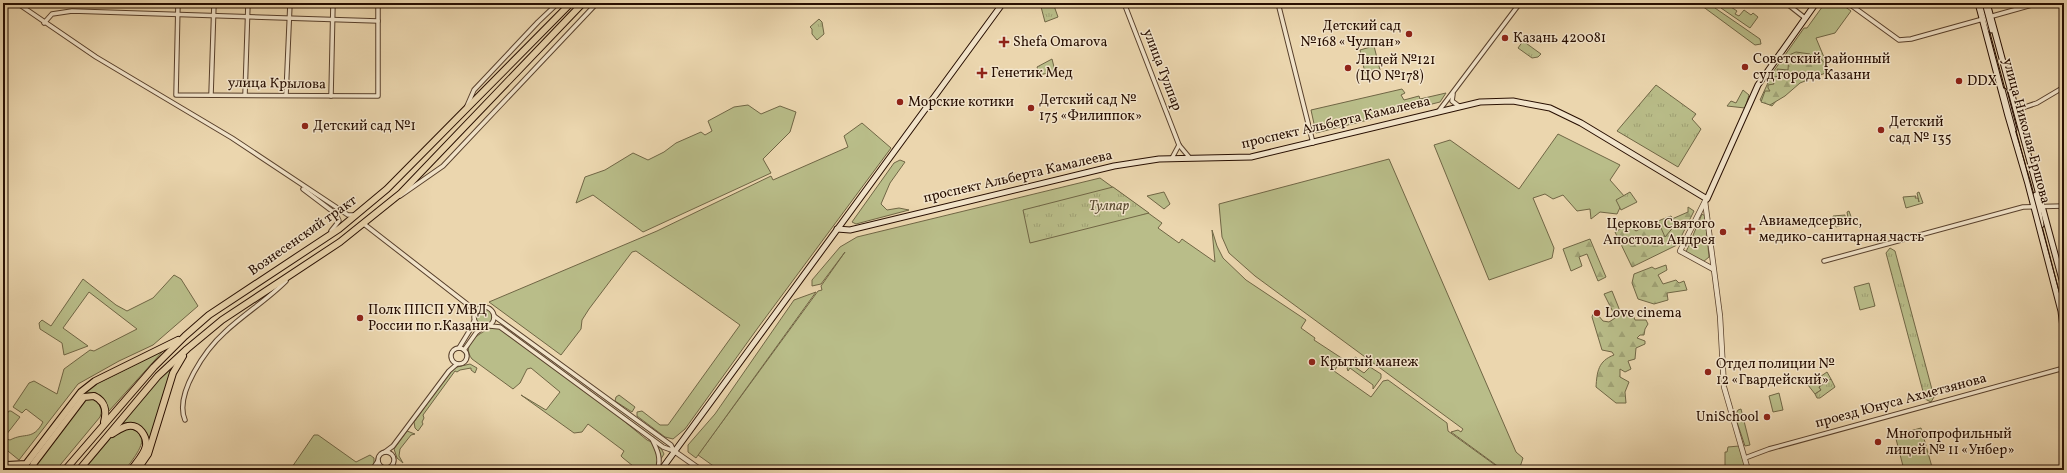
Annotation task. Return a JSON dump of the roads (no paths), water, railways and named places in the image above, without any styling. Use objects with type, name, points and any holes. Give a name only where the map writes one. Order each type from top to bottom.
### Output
[{"type":"main road","name":"Вознесенский тракт","points":[[65,470],[103,424],[154,367],[185,336],[209,314],[325,238],[358,214],[387,189],[463,115],[571,3]]},
{"type":"main road","name":"Вознесенский тракт","points":[[79,470],[158,376],[186,349],[222,320],[291,275],[364,224],[391,202],[428,166],[583,3]]},
{"type":"main road","points":[[661,470],[1003,3]]},
{"type":"main road","points":[[1706,200],[1758,85],[1816,3]]},
{"type":"main road","name":"улица Николая Ершова","points":[[1978,3],[1987,18],[2030,160]]},
{"type":"main road","points":[[1985,3],[1987,18]]},
{"type":"main road","name":"улица Николая Ершова","points":[[1987,18],[1993,58],[2012,115],[2017,146],[2028,184],[2052,243],[2064,287]]},
{"type":"main road","points":[[2004,70],[2014,115],[2030,160],[2038,207]]},
{"type":"main road","name":"проспект Альберта Камалеева","points":[[837,229],[850,230],[1114,166],[1153,159],[1189,157],[1251,157],[1480,102],[1513,101],[1550,108],[1581,123],[1706,200]]},
{"type":"main road","name":"улица Николая Ершова","points":[[2038,207],[2042,236],[2061,311],[2064,336]]},
{"type":"main road","points":[[5,463],[26,464],[81,392],[95,381],[185,336]]},
{"type":"main road","points":[[137,470],[148,454],[173,373],[186,349]]},
{"type":"main road","points":[[31,470],[34,463],[84,397],[94,396],[104,404],[106,415],[103,424]]},
{"type":"main road","points":[[106,439],[121,428],[129,425],[136,426],[145,436],[146,446],[144,452],[131,470]]},
{"type":"main road","points":[[5,463],[14,470]]},
{"type":"street","points":[[17,3],[44,23],[114,69],[232,138],[292,180],[336,214],[339,220],[338,224],[325,238]]},
{"type":"street","points":[[178,3],[178,15]]},
{"type":"street","points":[[211,95],[214,3]]},
{"type":"street","points":[[245,94],[248,3]]},
{"type":"street","points":[[286,95],[290,3]]},
{"type":"street","points":[[331,96],[333,3]]},
{"type":"street","points":[[44,23],[52,14],[72,11],[378,21],[378,3]]},
{"type":"street","points":[[463,115],[474,90],[558,3]]},
{"type":"street","points":[[391,202],[411,190],[443,166],[597,3]]},
{"type":"street","name":"улица Тулпар","points":[[1124,3],[1179,145],[1189,157]]},
{"type":"street","points":[[1278,3],[1313,143]]},
{"type":"street","points":[[1437,112],[1520,3]]},
{"type":"street","points":[[1786,3],[1804,18]]},
{"type":"street","points":[[1848,3],[1899,40],[1911,39],[2039,3]]},
{"type":"street","name":"улица Крылова","points":[[178,15],[176,95],[245,94],[378,96],[378,21]]},
{"type":"street","points":[[2016,110],[2037,103],[2064,87]]},
{"type":"street","points":[[1455,90],[1451,100],[1460,107]]},
{"type":"street","points":[[1172,158],[1179,145]]},
{"type":"street","points":[[292,180],[348,215],[358,214]]},
{"type":"street","points":[[1706,200],[1713,269],[1720,316],[1724,387],[1727,402],[1748,470]]},
{"type":"street","points":[[1706,200],[1680,251],[1713,269]]},
{"type":"street","points":[[1824,261],[2018,208],[2064,206]]},
{"type":"street","points":[[364,224],[476,311]]},
{"type":"street","points":[[1702,263],[1712,258]]},
{"type":"street","points":[[185,420],[183,408],[185,391],[203,358],[224,332],[272,296],[291,275]]},
{"type":"street","points":[[449,371],[452,352],[459,348],[470,330],[476,311],[482,307],[487,307],[492,311],[494,316],[671,445],[674,451]]},
{"type":"street","points":[[490,326],[494,316]]},
{"type":"street","points":[[474,320],[478,326],[500,327],[667,450],[674,451],[701,470]]},
{"type":"street","points":[[464,350],[476,333],[483,327]]},
{"type":"street","points":[[374,470],[380,455],[393,446],[449,371],[457,364],[462,364],[466,360],[467,356],[464,350],[459,348]]},
{"type":"street","points":[[451,359],[457,364]]},
{"type":"street","name":"проезд Юнуса Ахметзянова","points":[[1745,458],[1769,449],[2064,368]]},
{"type":"street","points":[[651,438],[658,453],[660,464],[657,470]]},
{"type":"street","points":[[374,470],[389,468],[393,464],[395,459],[392,454],[393,446]]},
{"type":"street","points":[[385,452],[392,454]]},
{"type":"street","points":[[378,461],[384,468]]},
{"type":"tram line","points":[[1982,3],[2064,310]]},
{"type":"place","name":"Детский сад №168 «Чулпан»","points":[[1409,34]]},
{"type":"place","name":"Казань 420081","points":[[1505,38]]},
{"type":"place","name":"Shefa Omarova","points":[[1004,42]]},
{"type":"place","name":"Советский районный суд города Казани","points":[[1745,67]]},
{"type":"place","name":"Лицей №121 (ЦО №178)","points":[[1348,68]]},
{"type":"place","name":"Генетик Мед","points":[[982,73]]},
{"type":"place","name":"DDX","points":[[1959,81]]},
{"type":"place","name":"Морские котики","points":[[900,102]]},
{"type":"place","name":"Детский сад № 175 «Филиппок»","points":[[1031,108]]},
{"type":"place","name":"Детский сад №1","points":[[305,126]]},
{"type":"place","name":"Детский сад № 135","points":[[1881,130]]},
{"type":"place","name":"Авиамедсервис, медико-санитарная часть","points":[[1750,229]]},
{"type":"place","name":"Церковь Святого Апостола Андрея","points":[[1723,232]]},
{"type":"place","name":"Love cinema","points":[[1597,313]]},
{"type":"place","name":"Полк ППСП УМВД России по г.Казани","points":[[360,318]]},
{"type":"place","name":"Крытый манеж","points":[[1312,362]]},
{"type":"place","name":"Отдел полиции № 12 «Гвардейский»","points":[[1708,372]]},
{"type":"place","name":"UniSchool","points":[[1767,417]]},
{"type":"place","name":"Многопрофильный лицей № 11 «Унбер»","points":[[1878,442]]},
{"type":"park label","name":"Тулпар","points":[[1109,206]]}]
